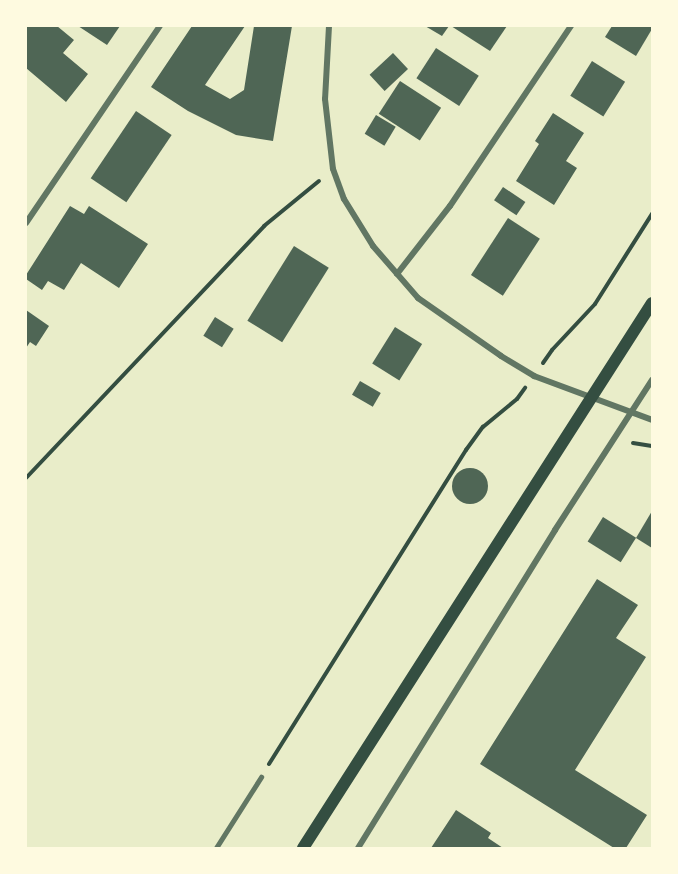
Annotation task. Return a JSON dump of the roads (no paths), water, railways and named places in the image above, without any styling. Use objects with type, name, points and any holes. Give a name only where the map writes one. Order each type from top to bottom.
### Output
[{"type":"main road","points":[[303,849],[652,303]]},
{"type":"street","points":[[26,224],[160,26]]},
{"type":"street","points":[[329,26],[325,99],[327,134],[333,170],[357,222],[397,274],[418,298],[440,315],[534,376],[652,420]]},
{"type":"street","points":[[397,274],[439,222],[571,26]]},
{"type":"street","points":[[358,849],[555,530],[652,380]]},
{"type":"lane","points":[[216,849],[261,777]]}]
